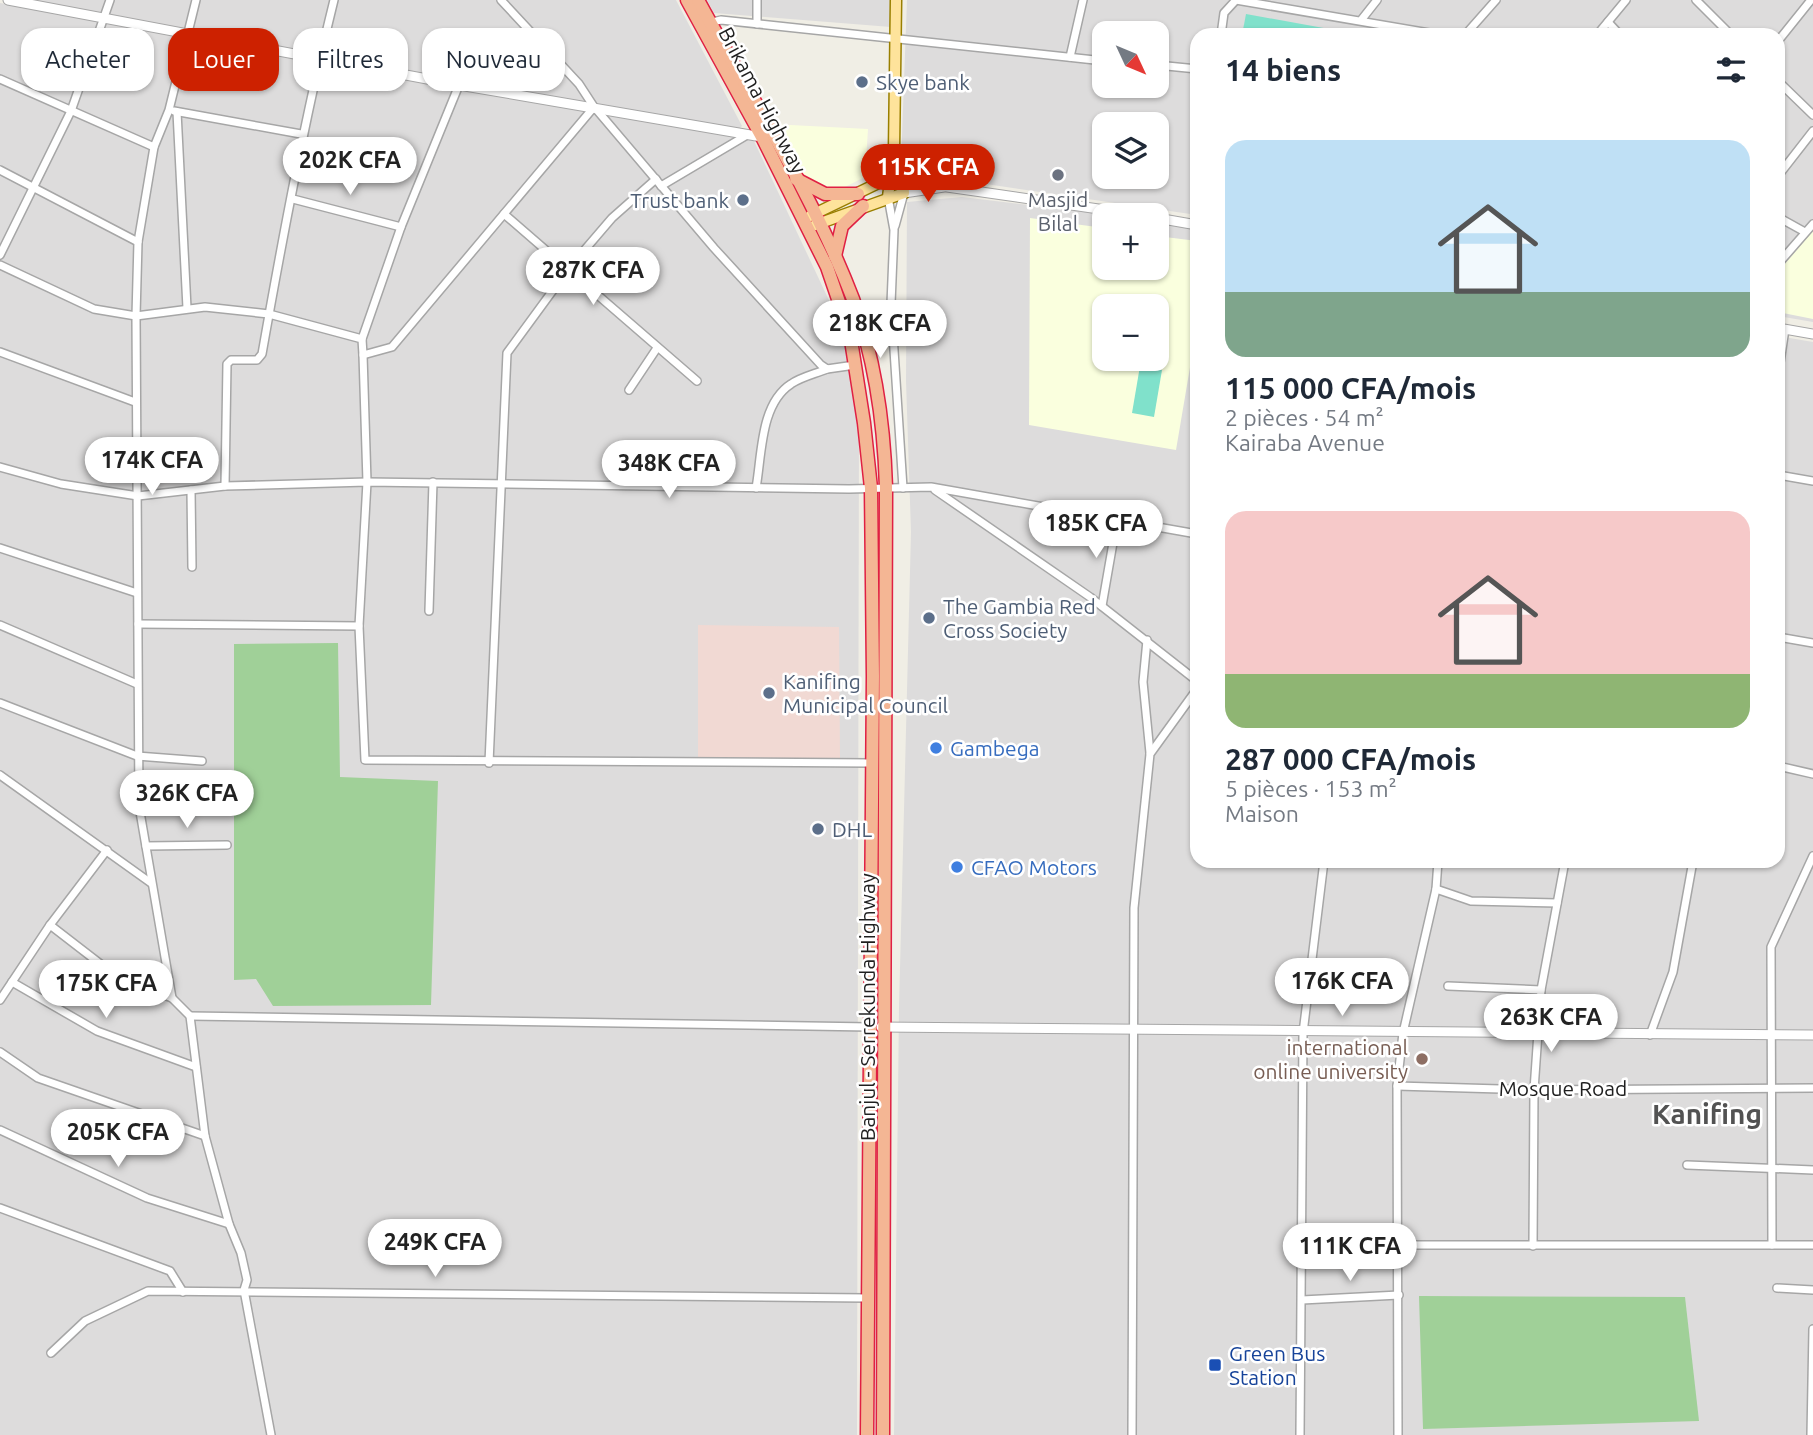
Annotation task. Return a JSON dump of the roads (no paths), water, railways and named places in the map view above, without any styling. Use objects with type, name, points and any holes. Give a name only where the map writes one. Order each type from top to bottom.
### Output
[{"type":"highway","name":"Brikama Highway","points":[[687,0],[706,24],[796,179],[812,221]]},
{"type":"highway","name":"Brikama Highway","points":[[698,0],[706,24],[762,137],[812,221]]},
{"type":"highway","points":[[796,179],[825,194],[860,200],[842,226],[835,257]]},
{"type":"highway","name":"Banjul - Serrekunda Highway","points":[[812,221],[835,257],[867,344],[881,413],[886,487],[887,1027],[883,1435]]},
{"type":"highway","name":"Banjul - Serrekunda Highway","points":[[812,221],[838,296],[855,365],[871,488],[867,1435]]},
{"type":"main road","points":[[888,197],[894,150],[896,0]]},
{"type":"main road","points":[[860,200],[904,193],[903,174],[894,150]]},
{"type":"main road","points":[[812,221],[860,200],[889,177],[903,174]]},
{"type":"street","points":[[8,0],[168,29]]},
{"type":"street","points":[[0,255],[71,111],[110,0]]},
{"type":"street","points":[[191,28],[196,0]]},
{"type":"street","points":[[327,28],[334,0]]},
{"type":"street","points":[[501,0],[579,84],[594,107],[658,182],[827,369]]},
{"type":"street","points":[[757,0],[757,24]]},
{"type":"street","points":[[1070,57],[1083,0]]},
{"type":"street","points":[[1222,28],[1224,13],[1236,0],[1406,28]]},
{"type":"street","points":[[1362,19],[1377,0]]},
{"type":"street","points":[[1471,28],[1496,0]]},
{"type":"street","points":[[1603,28],[1626,0]]},
{"type":"street","points":[[1696,0],[1724,28]]},
{"type":"street","points":[[1785,32],[1811,0]]},
{"type":"street","points":[[1608,22],[1614,28]]},
{"type":"street","points":[[706,24],[757,24],[1092,60]]},
{"type":"street","points":[[1169,66],[1190,68]]},
{"type":"street","points":[[0,79],[154,148]]},
{"type":"street","points":[[1785,88],[1813,115]]},
{"type":"street","points":[[172,998],[139,806],[135,402],[138,242],[154,148],[173,111],[177,91]]},
{"type":"street","points":[[225,486],[227,364],[231,360],[260,358],[293,200],[301,134],[311,91]]},
{"type":"street","points":[[456,91],[401,227],[362,339],[367,482],[359,626],[365,760],[489,763],[871,763]]},
{"type":"street","points":[[495,91],[762,137]]},
{"type":"street","points":[[363,355],[392,347],[594,107]]},
{"type":"street","points":[[173,111],[301,134]]},
{"type":"street","points":[[173,111],[187,308]]},
{"type":"street","points":[[1785,167],[1813,131]]},
{"type":"street","points":[[489,763],[506,353],[569,267],[612,218],[658,182],[747,134]]},
{"type":"street","points":[[0,170],[138,242]]},
{"type":"street","points":[[903,174],[947,187],[1092,208]]},
{"type":"street","points":[[894,230],[904,193],[947,187]]},
{"type":"street","points":[[888,197],[894,230],[891,304],[904,488]]},
{"type":"street","points":[[293,200],[401,227]]},
{"type":"street","points":[[504,214],[569,267],[697,381]]},
{"type":"street","points":[[1169,219],[1190,221]]},
{"type":"street","points":[[1785,221],[1805,232]]},
{"type":"street","points":[[1785,256],[1813,224]]},
{"type":"street","points":[[0,265],[94,309],[136,316],[187,308],[269,314],[362,339]]},
{"type":"street","points":[[1785,329],[1813,334]]},
{"type":"street","points":[[629,390],[657,348]]},
{"type":"street","points":[[0,352],[135,402]]},
{"type":"street","points":[[756,488],[769,411],[778,396],[791,383],[827,369],[855,365]]},
{"type":"street","points":[[0,467],[61,484],[138,496],[225,486],[367,482],[756,488],[931,487],[1190,533]]},
{"type":"street","points":[[1785,476],[1813,481]]},
{"type":"street","points":[[429,611],[433,482]]},
{"type":"street","points":[[931,487],[1102,606],[1190,675]]},
{"type":"street","points":[[191,489],[192,567]]},
{"type":"street","points":[[1102,606],[1117,520]]},
{"type":"street","points":[[0,548],[137,593]]},
{"type":"street","points":[[138,624],[359,626]]},
{"type":"street","points":[[0,625],[137,684]]},
{"type":"street","points":[[1785,638],[1813,643]]},
{"type":"street","points":[[1132,1435],[1135,908],[1150,754],[1143,682],[1147,640]]},
{"type":"street","points":[[1150,754],[1190,699]]},
{"type":"street","points":[[0,703],[137,756],[202,761]]},
{"type":"street","points":[[1785,768],[1813,774]]},
{"type":"street","points":[[0,775],[152,884]]},
{"type":"street","points":[[146,846],[227,845]]},
{"type":"street","points":[[0,1000],[50,925],[107,850]]},
{"type":"street","points":[[1772,1245],[1774,1087],[1771,947],[1813,856]]},
{"type":"street","points":[[1300,1435],[1303,1032],[1323,868]]},
{"type":"street","points":[[1398,1435],[1400,1245],[1397,1086],[1402,1033],[1436,889],[1437,868]]},
{"type":"street","points":[[1533,1245],[1534,1090],[1541,990],[1564,868]]},
{"type":"street","points":[[1650,1035],[1673,972],[1692,868]]},
{"type":"street","points":[[1436,889],[1471,901],[1557,903]]},
{"type":"street","points":[[50,925],[116,976],[172,998],[190,1016],[205,1136],[247,1280],[244,1290],[271,1435]]},
{"type":"street","points":[[12,982],[97,1031],[196,1067]]},
{"type":"street","points":[[1448,986],[1541,990]]},
{"type":"street","points":[[190,1016],[1539,1035],[1813,1035]]},
{"type":"street","points":[[0,1052],[37,1078],[205,1136]]},
{"type":"street","name":"Mosque Road","points":[[1397,1086],[1534,1090],[1813,1088]]},
{"type":"street","points":[[0,1130],[147,1198],[229,1224]]},
{"type":"street","points":[[1687,1165],[1813,1170]]},
{"type":"street","points":[[0,1208],[170,1271],[183,1292]]},
{"type":"street","points":[[1400,1245],[1813,1245]]},
{"type":"street","points":[[1777,1288],[1813,1290]]},
{"type":"street","points":[[51,1353],[85,1321],[148,1291],[867,1298]]},
{"type":"street","points":[[1302,1300],[1399,1295]]},
{"type":"street","points":[[1811,1435],[1813,1329]]},
{"type":"place","name":"Skye bank","points":[[862,82]]},
{"type":"place","name":"Masjid Bilal","points":[[1058,175]]},
{"type":"place","name":"Trust bank","points":[[743,200]]},
{"type":"place","name":"The Gambia Red Cross Society","points":[[929,618]]},
{"type":"place","name":"Kanifing Municipal Council","points":[[769,693]]},
{"type":"place","name":"Gambega","points":[[936,748]]},
{"type":"place","name":"DHL","points":[[818,829]]},
{"type":"place","name":"CFAO Motors","points":[[957,867]]},
{"type":"place","name":"international online university","points":[[1422,1059]]},
{"type":"place","name":"Green Bus Station","points":[[1215,1365]]},
{"type":"district","name":"Kanifing","points":[[1707,1113]]}]
